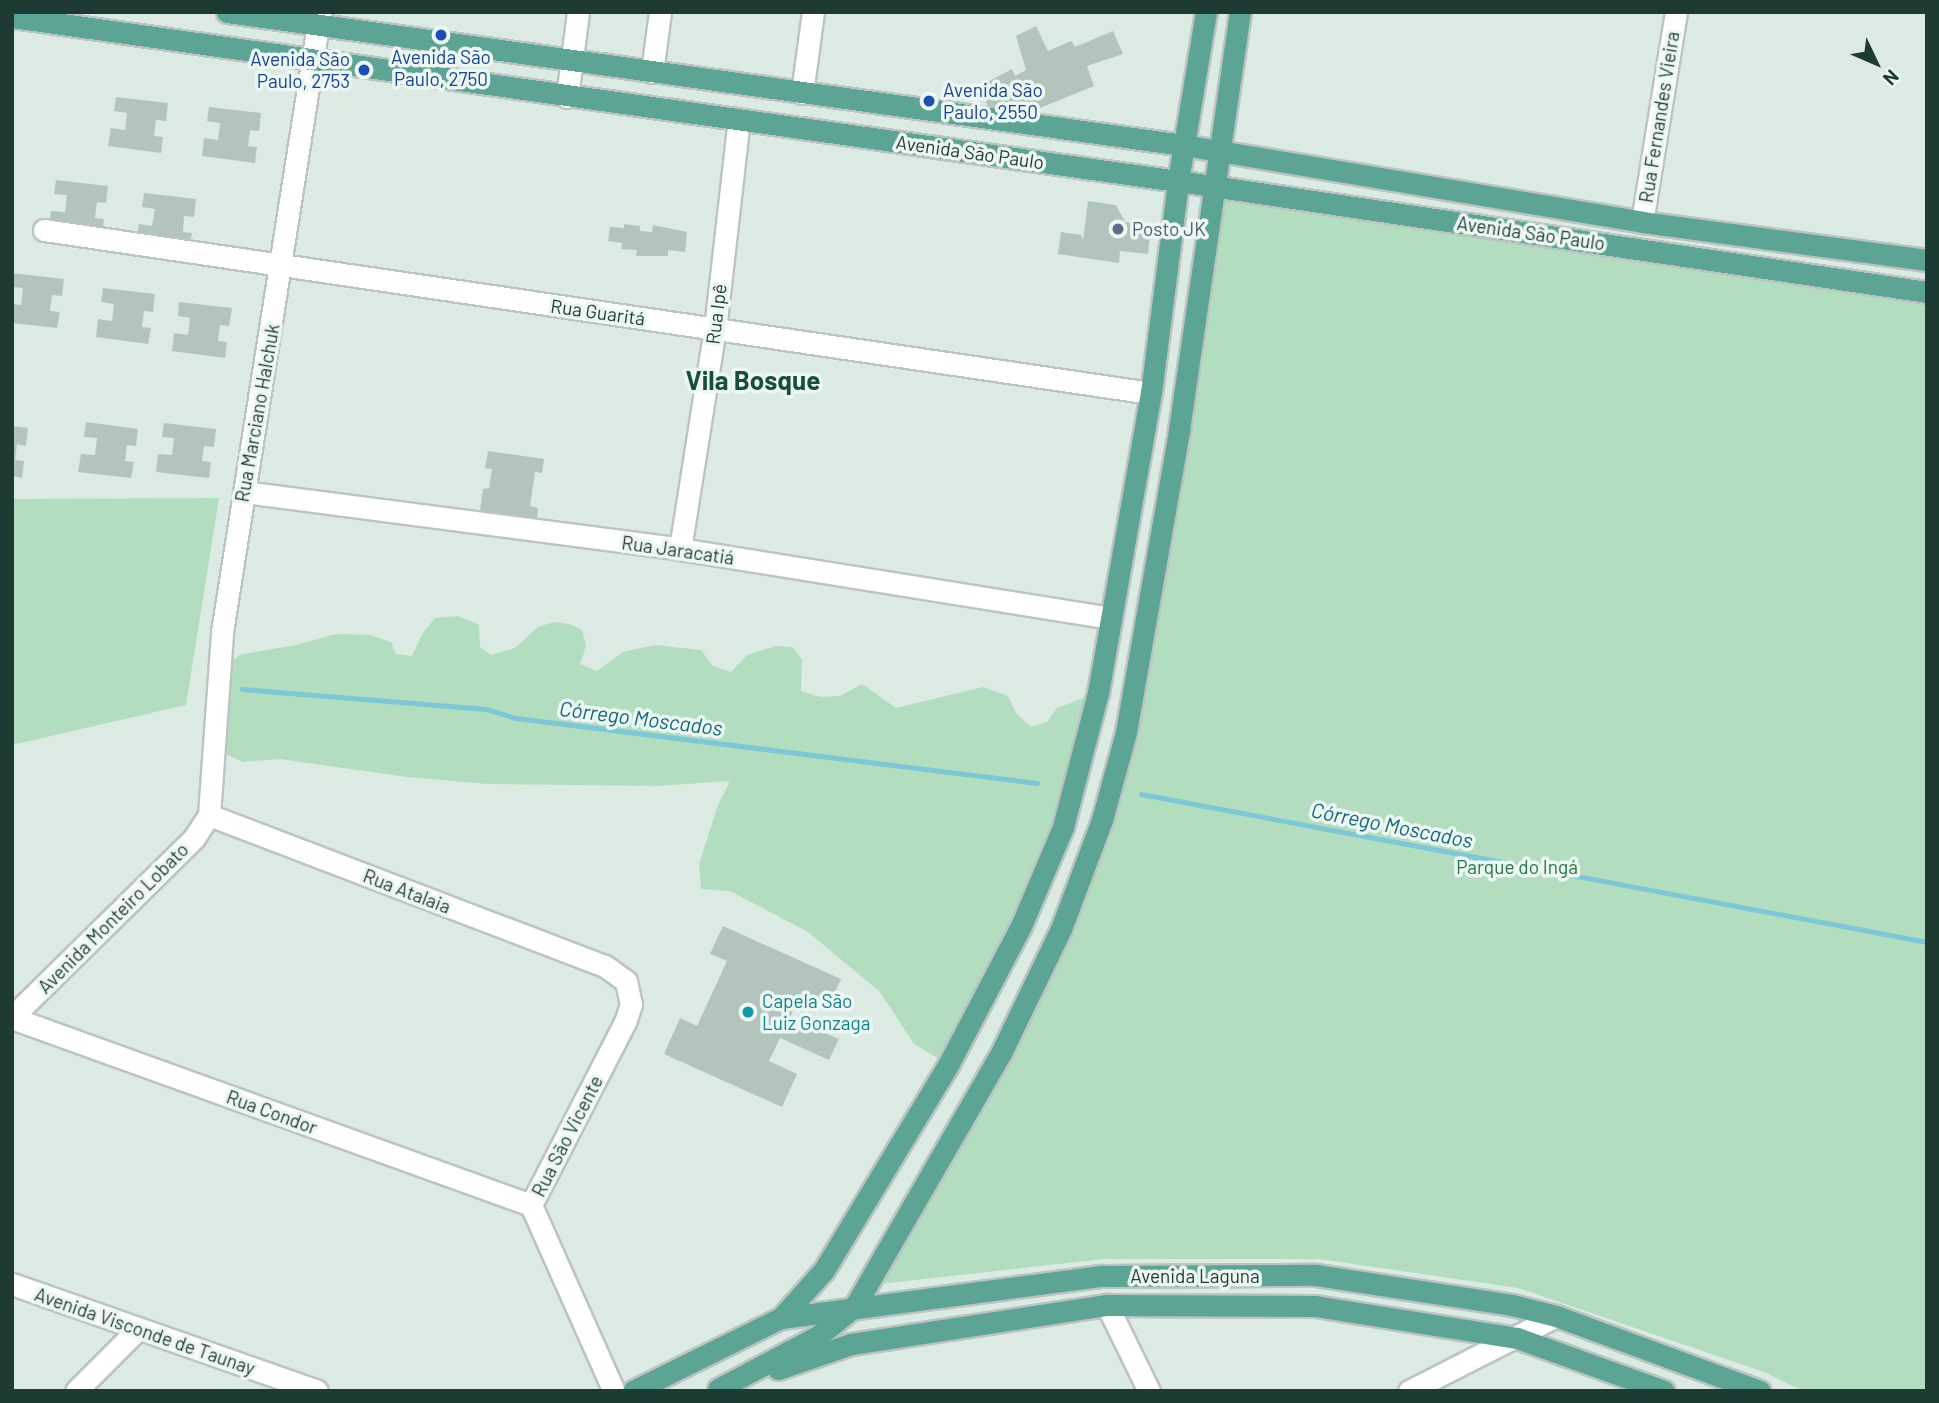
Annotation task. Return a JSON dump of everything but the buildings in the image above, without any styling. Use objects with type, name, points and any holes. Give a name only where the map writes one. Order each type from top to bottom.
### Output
[{"type":"main road","name":"Avenida São Paulo","points":[[227,12],[319,18],[572,62],[1183,145],[1642,222],[1927,261]]},
{"type":"main road","points":[[781,1318],[824,1270],[948,1065],[1021,926],[1063,827],[1088,741],[1151,393],[1183,145],[1206,12]]},
{"type":"main road","points":[[704,1356],[717,1390],[818,1336],[855,1306],[1002,1051],[1061,929],[1102,820],[1126,732],[1180,430],[1240,12]]},
{"type":"main road","name":"Avenida São Paulo","points":[[12,17],[98,21],[313,60],[1214,186],[1927,292]]},
{"type":"main road","points":[[1782,270],[1827,267],[1838,263],[1853,249]]},
{"type":"main road","points":[[1860,281],[1865,268],[1873,262],[1915,267],[1927,261]]},
{"type":"main road","name":"Avenida Laguna","points":[[633,1391],[781,1318],[855,1306],[912,1302],[1101,1276],[1317,1275],[1512,1305],[1556,1316],[1760,1391]]},
{"type":"main road","name":"Avenida Laguna","points":[[717,1390],[851,1344],[1107,1305],[1315,1306],[1517,1338],[1664,1391]]},
{"type":"street","points":[[567,97],[578,12]]},
{"type":"street","points":[[652,72],[660,12]]},
{"type":"street","points":[[802,93],[813,12]]},
{"type":"street","name":"Rua Fernandes Vieira","points":[[1642,222],[1676,12]]},
{"type":"street","name":"Rua Marciano Halchuk","points":[[209,815],[219,663],[319,18]]},
{"type":"street","name":"Rua Ipê","points":[[680,549],[715,329],[739,119]]},
{"type":"street","name":"Rua Guaritá","points":[[44,230],[1151,393]]},
{"type":"street","name":"Rua Jaracatiá","points":[[244,492],[680,549],[1110,618]]},
{"type":"street","name":"Rua Atalaia","points":[[209,815],[605,966]]},
{"type":"street","name":"Avenida Monteiro Lobato","points":[[12,1018],[194,838],[209,815]]},
{"type":"street","name":"Rua São Vicente","points":[[605,966],[626,981],[631,1004],[625,1022],[531,1205],[614,1391]]},
{"type":"street","name":"Rua Condor","points":[[12,1018],[531,1205]]},
{"type":"street","name":"Avenida Visconde de Taunay","points":[[12,1284],[136,1330],[317,1391]]},
{"type":"street","points":[[1107,1305],[1149,1391]]},
{"type":"street","points":[[1409,1391],[1556,1316]]},
{"type":"street","points":[[76,1391],[136,1330]]},
{"type":"green space","name":"Parque do Ingá","points":[[1219,192],[1927,299],[1927,1391],[1803,1391],[1764,1372],[1518,1288],[1319,1259],[1104,1259],[880,1284],[1104,822]]},
{"type":"green space","points":[[219,498],[186,705],[12,745],[12,499]]},
{"type":"green space","points":[[458,616],[479,625],[480,647],[491,655],[515,648],[538,627],[554,622],[569,624],[582,630],[586,646],[580,664],[597,671],[623,652],[655,645],[701,650],[713,666],[731,672],[747,655],[776,646],[793,647],[802,660],[801,691],[820,697],[840,696],[862,684],[896,708],[983,687],[1008,696],[1016,713],[1031,727],[1047,722],[1057,708],[1097,693],[1060,826],[944,1062],[914,1044],[880,992],[808,932],[730,891],[701,889],[699,864],[718,805],[730,781],[658,786],[488,784],[407,777],[280,759],[243,762],[226,754],[224,734],[231,664],[239,655],[296,645],[336,634],[370,635],[391,642],[396,654],[412,656],[423,633],[435,618]]},
{"type":"waterway","name":"Córrego Moscados","points":[[242,689],[486,709],[516,718],[1037,783]]},
{"type":"waterway","name":"Córrego Moscados","points":[[1141,794],[1927,942]]},
{"type":"place","name":"Avenida São Paulo, 2750","points":[[441,35]]},
{"type":"place","name":"Avenida São Paulo, 2753","points":[[364,70]]},
{"type":"place","name":"Avenida São Paulo, 2550","points":[[929,101]]},
{"type":"place","name":"Posto JK","points":[[1118,229]]},
{"type":"place","name":"Capela São Luiz Gonzaga","points":[[748,1012]]},
{"type":"district","name":"Vila Bosque","points":[[753,380]]}]
